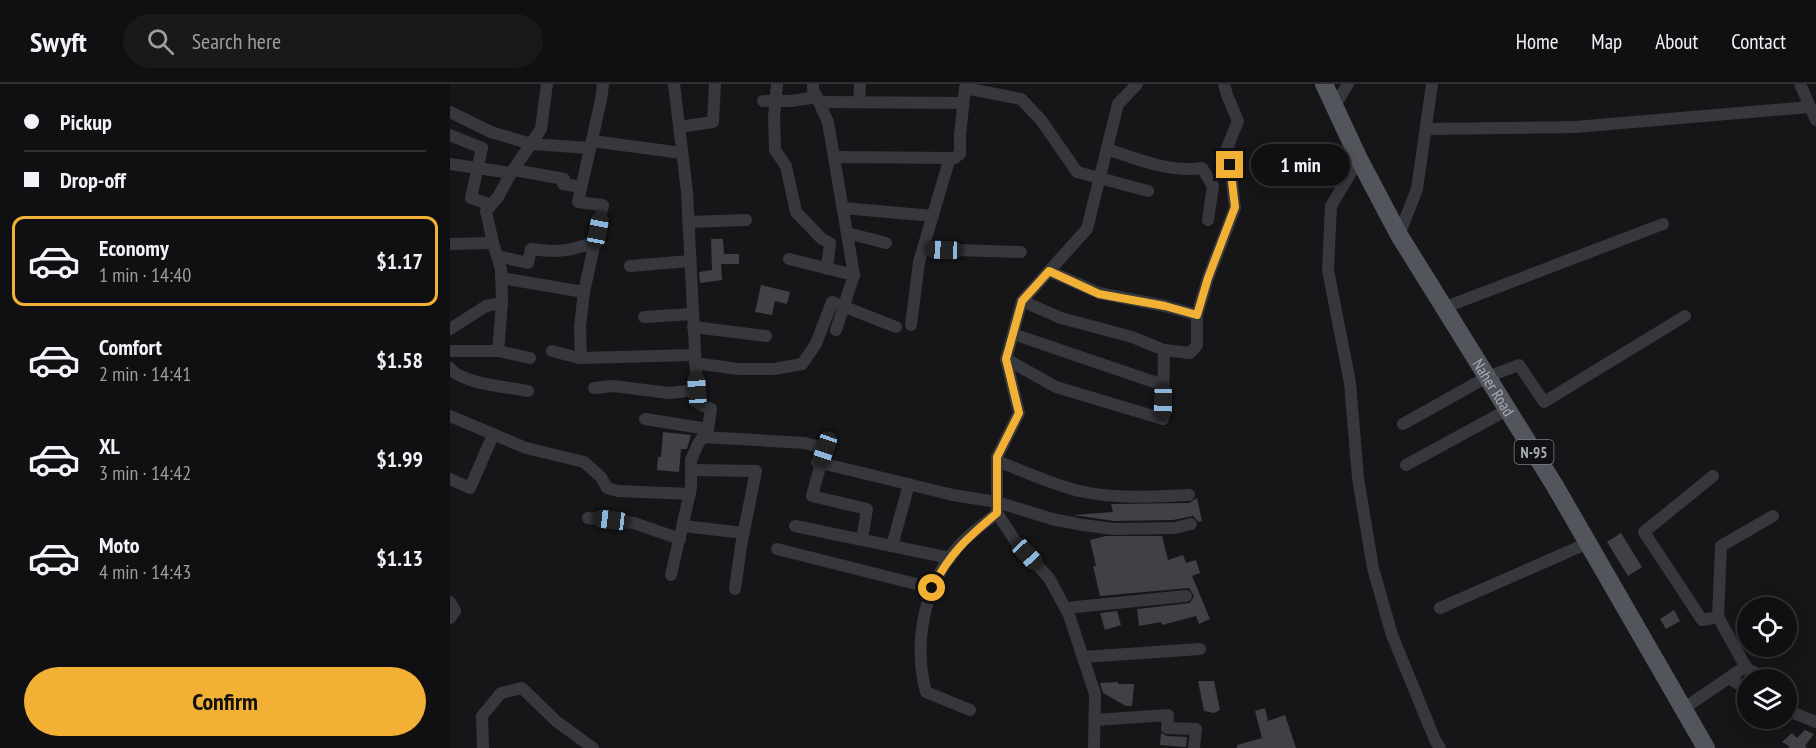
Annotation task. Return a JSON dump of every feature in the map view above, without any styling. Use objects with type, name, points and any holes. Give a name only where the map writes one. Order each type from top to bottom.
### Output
[{"type":"main road","name":"Naher Road","points":[[1324,84],[1359,159],[1399,235],[1555,486],[1706,748]]},
{"type":"street","points":[[498,351],[502,303],[501,278],[486,211],[542,129],[547,84]]},
{"type":"street","points":[[581,358],[580,326],[584,292],[603,205],[578,202],[603,84]]},
{"type":"street","points":[[671,575],[690,494],[691,460],[705,433],[711,409],[699,404],[697,390],[688,222],[674,84]]},
{"type":"street","points":[[679,127],[713,122],[715,84]]},
{"type":"street","points":[[777,84],[774,117],[775,150],[786,166],[796,212],[822,239],[830,243],[827,269]]},
{"type":"street","points":[[813,84],[828,122],[854,276],[836,330]]},
{"type":"street","points":[[859,102],[860,84]]},
{"type":"street","points":[[1094,748],[1095,694],[1083,657],[1066,608],[1049,578],[1016,542],[997,507],[997,457],[1019,413],[1006,359],[1022,301],[1087,229],[1118,104],[1137,84]]},
{"type":"street","points":[[1022,301],[1061,318],[1132,337],[1164,350],[1190,353],[1197,345],[1197,315],[1208,278],[1235,207],[1230,165],[1225,153],[1238,122],[1224,84]]},
{"type":"street","points":[[1330,84],[1335,105]]},
{"type":"street","points":[[1335,105],[1348,84]]},
{"type":"street","points":[[1399,235],[1417,189],[1432,84]]},
{"type":"street","points":[[1800,84],[1816,120]]},
{"type":"street","points":[[911,325],[919,262],[950,161],[960,154],[965,88],[1020,99],[1041,120],[1077,172],[1148,191]]},
{"type":"street","points":[[763,101],[818,99],[859,102],[963,103]]},
{"type":"street","points":[[1426,129],[1575,127],[1810,107]]},
{"type":"street","points":[[450,112],[491,132],[531,144],[591,145],[682,153]]},
{"type":"street","points":[[450,135],[482,148],[471,198],[491,205]]},
{"type":"street","points":[[1107,149],[1184,171],[1202,168],[1213,186],[1208,220]]},
{"type":"street","points":[[834,157],[955,158]]},
{"type":"street","points":[[1359,159],[1330,206],[1328,270],[1350,383],[1358,478],[1373,568],[1392,635],[1440,748]]},
{"type":"street","points":[[450,164],[564,179],[563,184],[581,187]]},
{"type":"street","points":[[843,207],[933,216]]},
{"type":"street","points":[[688,222],[747,220]]},
{"type":"street","points":[[1443,308],[1663,224]]},
{"type":"street","points":[[847,232],[886,243]]},
{"type":"street","points":[[497,256],[528,263],[531,249],[568,251],[596,242]]},
{"type":"street","points":[[450,244],[493,243]]},
{"type":"street","points":[[924,249],[1021,252]]},
{"type":"street","points":[[789,259],[854,276]]},
{"type":"street","points":[[630,266],[690,261]]},
{"type":"street","points":[[1049,271],[1099,294],[1165,306],[1197,315]]},
{"type":"street","points":[[501,278],[584,292]]},
{"type":"street","points":[[552,351],[581,358],[695,359],[738,369],[774,369],[802,364],[816,344],[832,302],[896,327]]},
{"type":"street","points":[[450,329],[486,306],[502,303]]},
{"type":"street","points":[[1403,424],[1487,377],[1519,365],[1544,402],[1685,316]]},
{"type":"street","points":[[645,317],[693,321],[766,336]]},
{"type":"street","points":[[1013,334],[1163,385]]},
{"type":"street","points":[[1006,359],[1056,387],[1163,418],[1164,350]]},
{"type":"street","points":[[450,351],[498,351],[530,358]]},
{"type":"street","points":[[450,368],[455,375],[528,391]]},
{"type":"street","points":[[594,388],[613,386],[669,393],[697,390]]},
{"type":"street","points":[[1406,465],[1507,410]]},
{"type":"street","points":[[450,416],[526,448],[584,462],[601,477],[607,488],[618,491],[690,494]]},
{"type":"street","points":[[645,419],[705,433],[805,442],[825,449],[818,463],[812,496],[867,509],[862,540]]},
{"type":"street","points":[[450,479],[470,488],[493,435]]},
{"type":"street","points":[[997,461],[1078,491],[1138,497],[1189,495]]},
{"type":"street","points":[[818,463],[1052,519],[1114,529],[1174,528],[1191,524]]},
{"type":"street","points":[[691,470],[756,471],[735,590]]},
{"type":"street","points":[[1713,476],[1644,532],[1702,620],[1718,617]]},
{"type":"street","points":[[892,546],[909,484]]},
{"type":"street","points":[[970,710],[926,692],[920,654],[923,622],[932,588],[950,558],[997,507]]},
{"type":"street","points":[[1747,669],[1718,617],[1721,546],[1773,516]]},
{"type":"street","points":[[588,518],[634,523],[680,540]]},
{"type":"street","points":[[795,525],[950,558]]},
{"type":"street","points":[[683,526],[744,533]]},
{"type":"street","points":[[1440,608],[1588,543]]},
{"type":"street","points":[[777,549],[932,588]]},
{"type":"street","points":[[1066,608],[1186,596]]},
{"type":"street","points":[[450,602],[455,611],[450,618]]},
{"type":"street","points":[[1083,657],[1200,649]]},
{"type":"street","points":[[1683,709],[1746,666]]},
{"type":"street","points":[[1729,678],[1737,683]]},
{"type":"street","points":[[483,748],[482,716],[501,693],[522,688],[556,721],[593,748]]},
{"type":"street","points":[[1797,714],[1816,722]]},
{"type":"street","points":[[1095,720],[1168,715],[1167,728],[1196,729],[1194,748]]},
{"type":"building","points":[[711,239],[723,239],[724,254],[739,254],[739,264],[721,264],[722,280],[700,283],[699,272],[712,270]]},
{"type":"building","points":[[761,285],[790,292],[787,304],[775,301],[772,315],[755,312]]},
{"type":"building","points":[[663,432],[691,435],[687,449],[681,449],[679,472],[657,470],[658,457],[661,457]]},
{"type":"building","points":[[1197,498],[1202,521],[1199,522],[1193,516],[1173,520],[1114,521],[1073,515],[1113,512],[1111,504],[1189,503]]},
{"type":"building","points":[[1621,533],[1642,567],[1628,576],[1607,542]]},
{"type":"building","points":[[1106,536],[1162,536],[1168,560],[1183,555],[1186,563],[1196,560],[1200,573],[1192,576],[1210,619],[1199,624],[1196,616],[1162,625],[1161,622],[1139,626],[1137,609],[1190,603],[1194,596],[1189,588],[1100,596],[1090,540]]},
{"type":"building","points":[[1674,610],[1680,621],[1666,629],[1660,619]]},
{"type":"building","points":[[1117,611],[1121,625],[1105,630],[1100,613]]},
{"type":"building","points":[[1198,681],[1214,681],[1220,710],[1214,713],[1204,711]]},
{"type":"building","points":[[1118,682],[1118,684],[1134,684],[1132,706],[1126,706],[1103,693],[1100,683]]},
{"type":"building","points":[[1265,708],[1268,721],[1285,715],[1296,748],[1237,748],[1237,745],[1262,738],[1255,711]]},
{"type":"building","points":[[1805,730],[1814,734],[1805,746],[1807,748],[1788,748],[1789,746],[1782,742],[1792,733],[1797,738]]},
{"type":"building","points":[[1161,733],[1167,736],[1187,737],[1186,747],[1160,745]]},
{"type":"route","points":[[932,588],[943,567],[957,548],[997,513],[997,457],[1019,413],[1006,359],[1022,301],[1049,271],[1099,294],[1140,300],[1197,315],[1208,278],[1235,207],[1230,165]]}]
